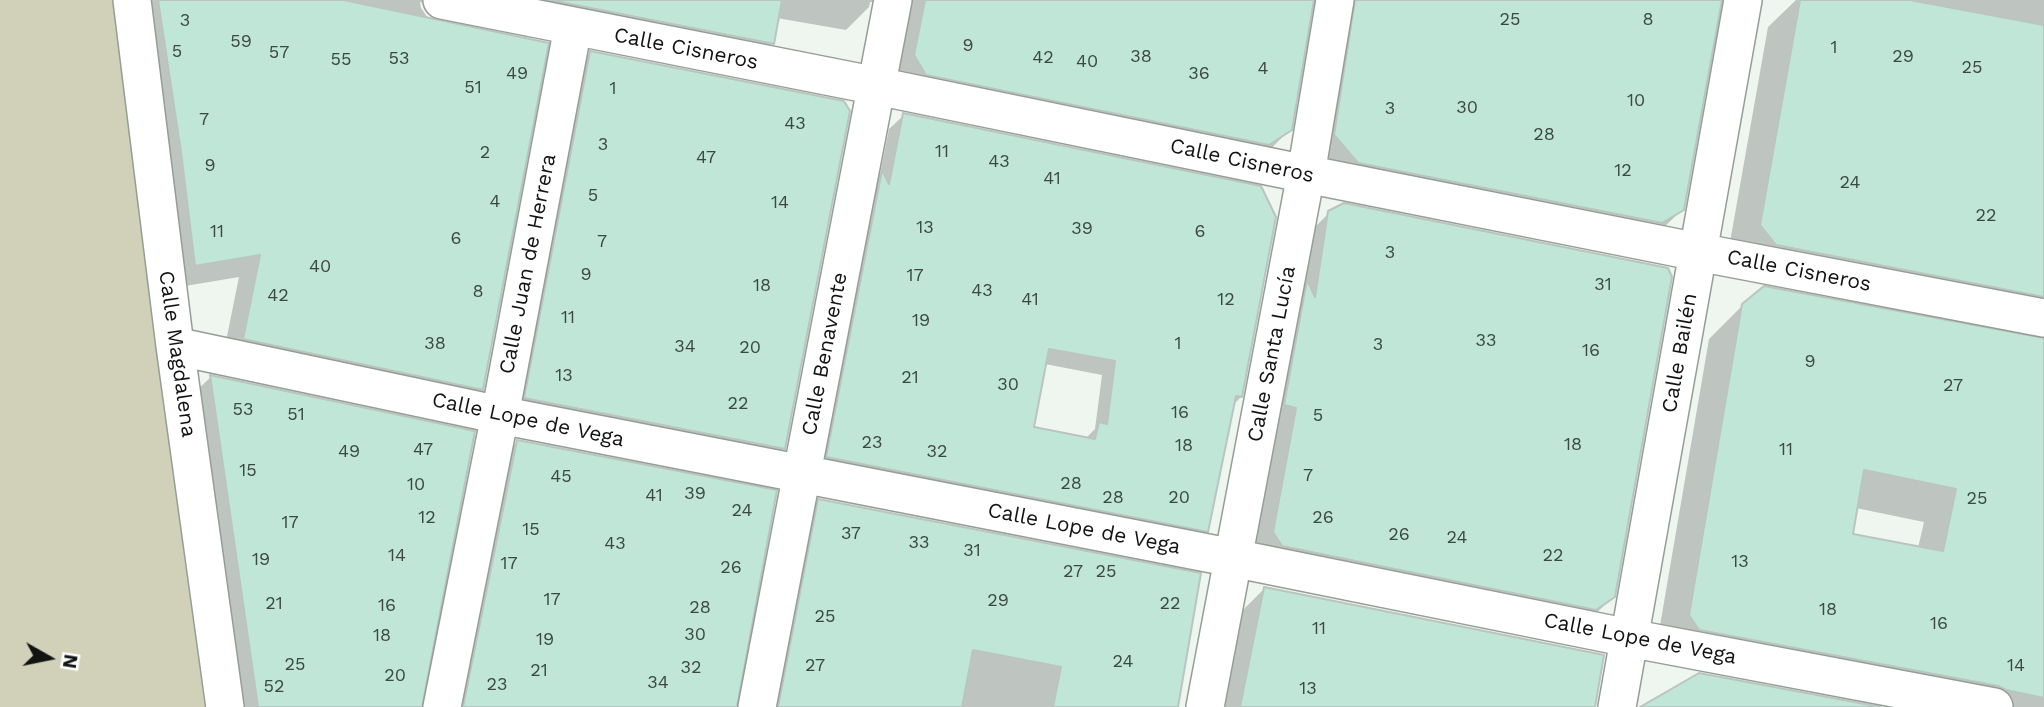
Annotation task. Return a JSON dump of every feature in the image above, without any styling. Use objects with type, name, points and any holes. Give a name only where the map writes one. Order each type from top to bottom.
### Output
[{"type":"street","name":"Calle Magdalena","points":[[132,0],[175,345],[225,707]]},
{"type":"street","name":"Calle Cisneros","points":[[442,0],[1698,252],[2044,318]]},
{"type":"street","name":"Calle Benavente","points":[[757,707],[892,0]]},
{"type":"street","name":"Calle Santa Lucía","points":[[1205,707],[1306,174],[1335,0]]},
{"type":"street","name":"Calle Bailén","points":[[1617,707],[1743,0]]},
{"type":"street","name":"Calle Juan de Herrera","points":[[442,707],[573,27]]},
{"type":"street","name":"Calle Lope de Vega","points":[[175,345],[500,415],[1629,638],[1994,707]]},
{"type":"green space","points":[[0,0],[132,0],[225,707],[0,707]]},
{"type":"building","points":[[158,0],[344,0],[549,43],[483,390],[243,339],[260,255],[195,266]]},
{"type":"building","points":[[550,0],[782,0],[774,44]]},
{"type":"building","points":[[925,0],[1314,0],[1292,130],[1269,145],[926,75],[914,55]]},
{"type":"building","points":[[1355,0],[1722,0],[1684,210],[1662,223],[1358,163],[1334,135]]},
{"type":"building","points":[[1800,0],[1910,0],[2044,25],[2044,297],[1776,245],[1760,225]]},
{"type":"building","points":[[590,51],[844,101],[850,111],[785,449],[524,398]]},
{"type":"building","points":[[903,113],[1261,186],[1276,217],[1242,397],[1236,396],[1208,532],[826,457],[882,170],[889,184]],"holes":[[[1049,349],[1115,361],[1107,424],[1099,422],[1095,439],[1034,427]]]},
{"type":"building","points":[[1344,203],[1668,268],[1672,277],[1615,597],[1596,610],[1282,546],[1273,532],[1296,408],[1284,405],[1307,280],[1315,297],[1328,211]]},
{"type":"building","points":[[1764,286],[2044,338],[2044,698],[1998,686],[1699,630],[1689,615],[1742,304]],"holes":[[[1864,470],[1956,489],[1943,551],[1853,534]]]},
{"type":"building","points":[[210,375],[475,431],[422,707],[258,707]]},
{"type":"building","points":[[517,440],[777,490],[737,707],[463,707]]},
{"type":"building","points":[[818,499],[1201,573],[1178,707],[1053,707],[1061,667],[973,650],[962,707],[778,707]]},
{"type":"building","points":[[1264,587],[1604,655],[1595,707],[1240,707]]},
{"type":"building","points":[[1699,673],[1881,707],[1640,707]]}]
